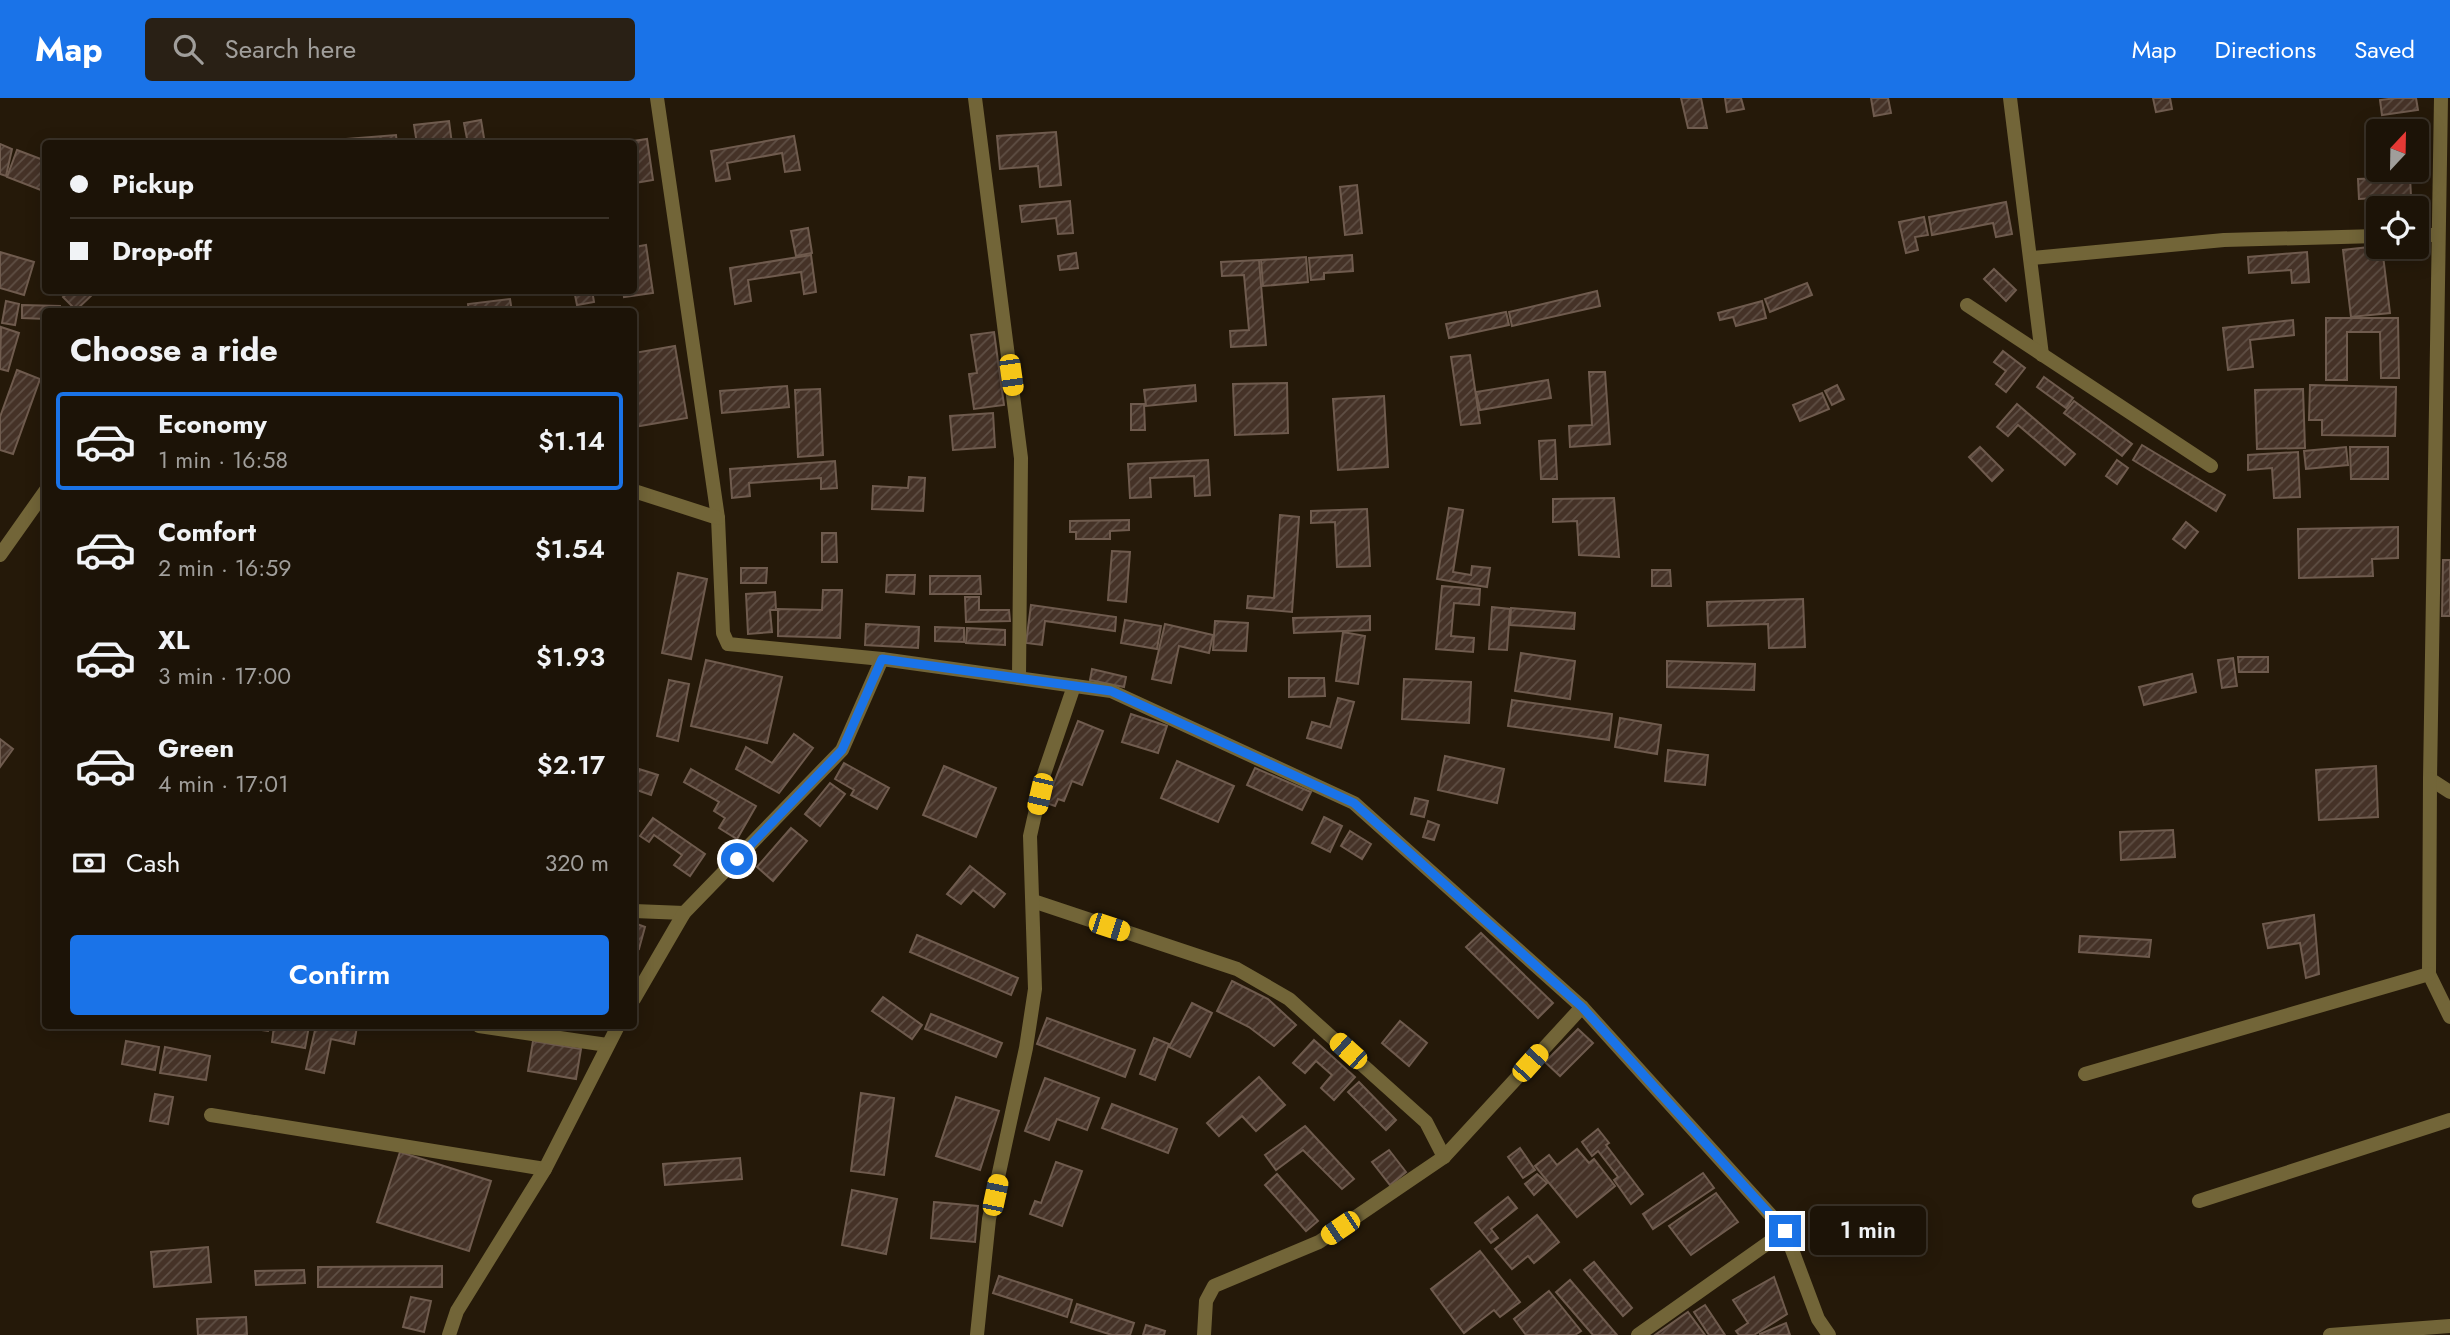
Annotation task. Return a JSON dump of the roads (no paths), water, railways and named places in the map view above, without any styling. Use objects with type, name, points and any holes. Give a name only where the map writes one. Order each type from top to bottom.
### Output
[{"type":"street","points":[[657,98],[718,518],[723,633],[728,644],[882,659],[1111,691],[1354,803],[1582,1007],[1785,1231],[1818,1319],[1829,1335]]},
{"type":"street","points":[[975,98],[1021,458],[1019,678]]},
{"type":"street","points":[[2010,98],[2042,355]]},
{"type":"street","points":[[2441,98],[2429,974],[2450,1017]]},
{"type":"street","points":[[2429,234],[2438,234]]},
{"type":"street","points":[[2032,258],[2224,240],[2366,236]]},
{"type":"street","points":[[1967,305],[2211,466]]},
{"type":"street","points":[[637,492],[718,518]]},
{"type":"street","points":[[0,555],[42,496]]},
{"type":"street","points":[[637,994],[684,913],[842,750],[882,659]]},
{"type":"street","points":[[977,1335],[989,1219],[1026,1048],[1035,989],[1030,836],[1044,774],[1074,686]]},
{"type":"street","points":[[2430,779],[2450,792]]},
{"type":"street","points":[[1032,901],[1237,969],[1289,999],[1426,1122],[1444,1157]]},
{"type":"street","points":[[637,911],[684,913]]},
{"type":"street","points":[[2085,1074],[2429,974]]},
{"type":"street","points":[[1204,1335],[1206,1301],[1214,1286],[1319,1242],[1444,1157],[1582,1007]]},
{"type":"street","points":[[499,1029],[607,1045]]},
{"type":"street","points":[[449,1335],[457,1311],[545,1169],[616,1029]]},
{"type":"street","points":[[211,1115],[545,1169]]},
{"type":"street","points":[[2199,1201],[2450,1120]]},
{"type":"street","points":[[1638,1335],[1785,1231]]},
{"type":"street","points":[[2330,1335],[2450,1326]]}]
